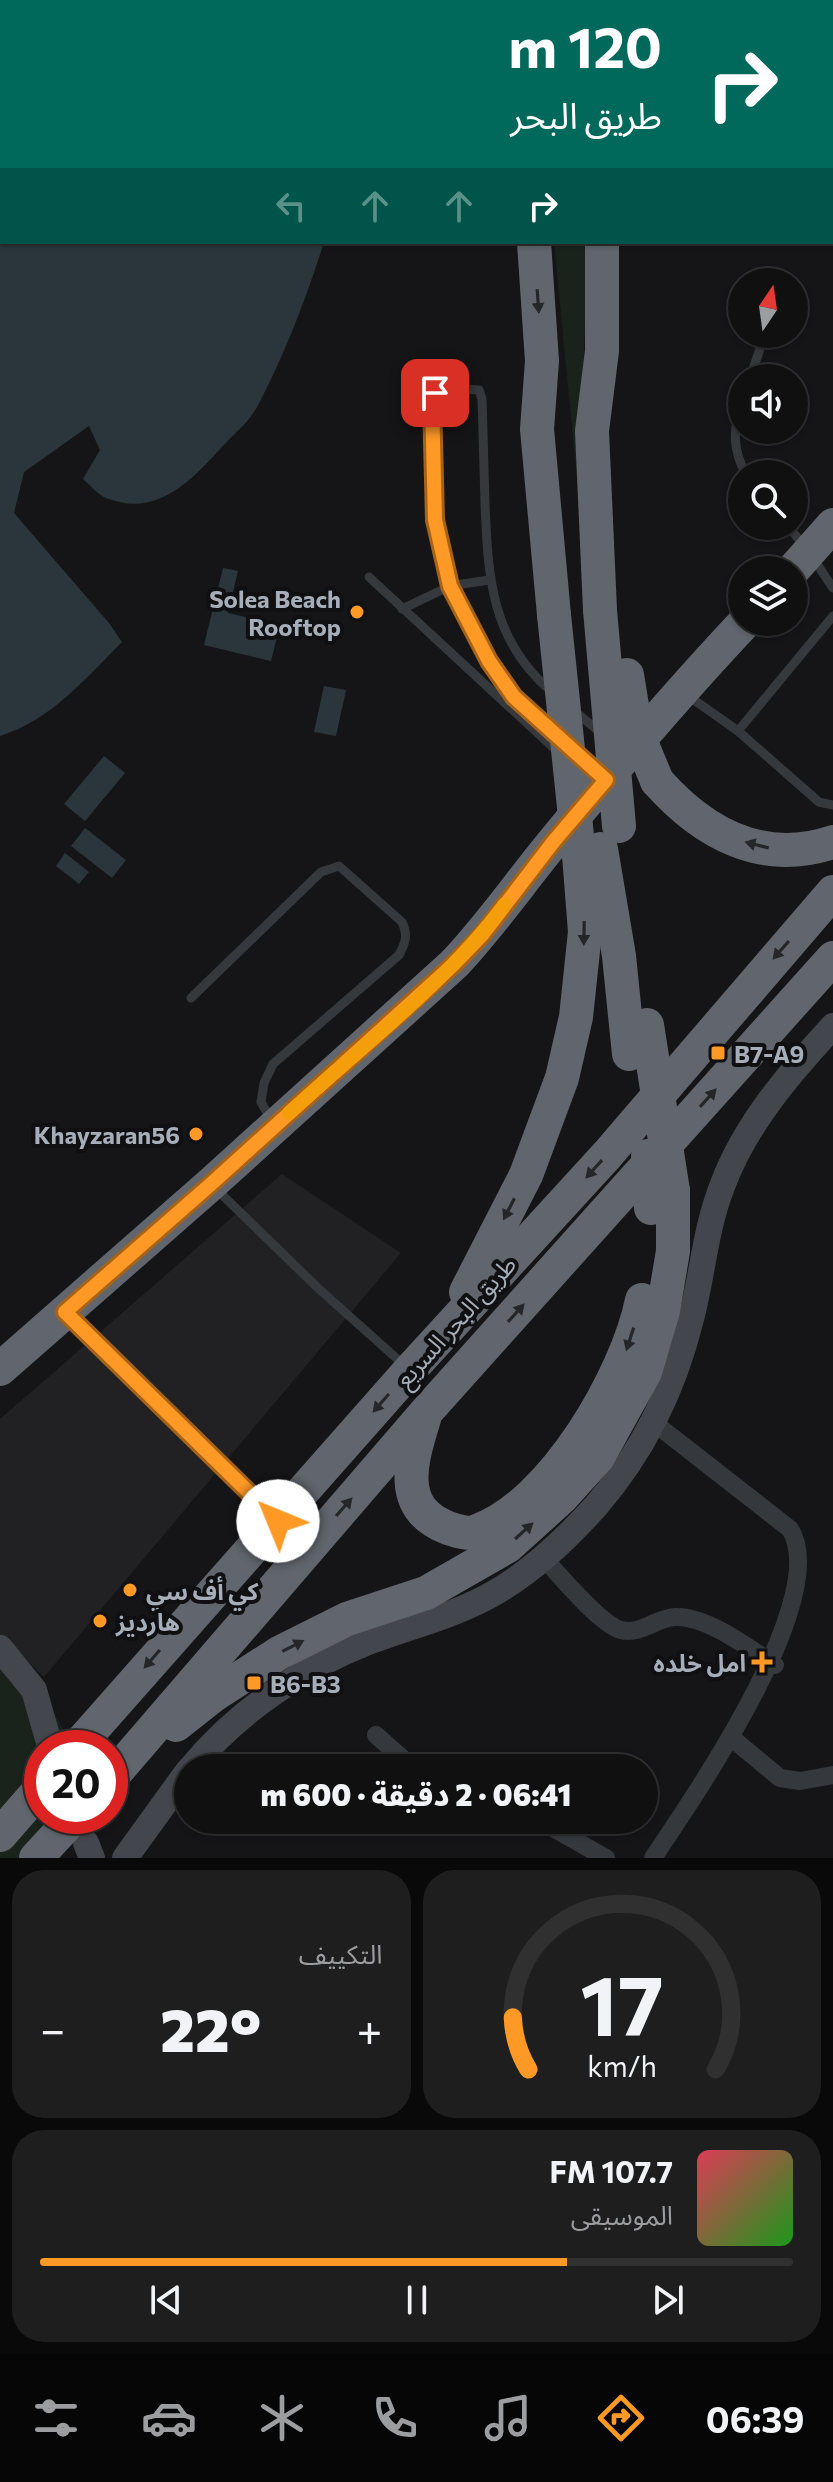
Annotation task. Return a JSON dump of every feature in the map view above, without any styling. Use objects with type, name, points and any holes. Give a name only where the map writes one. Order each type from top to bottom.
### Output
[{"type":"highway","points":[[534,244],[542,361],[537,429],[589,612],[628,692],[636,730],[657,781],[677,803],[710,830],[733,839],[781,850],[833,842]]},
{"type":"highway","points":[[445,1332],[526,1175],[562,1078],[576,1017],[584,944],[588,843],[592,431],[602,351],[602,244]]},
{"type":"highway","points":[[805,556],[833,525]]},
{"type":"highway","points":[[128,1764],[214,1695],[279,1653],[347,1619],[426,1593],[508,1546],[561,1498],[598,1457],[645,1372],[663,1311],[673,1251],[662,1200],[648,1159],[629,1054],[619,956],[588,843],[589,612]]},
{"type":"highway","points":[[427,1411],[414,1451],[411,1481],[414,1499],[433,1522],[459,1532],[475,1532],[506,1514],[528,1496],[580,1439],[606,1397],[624,1357],[641,1305],[662,1200],[647,1025],[588,843],[597,773],[732,636]]},
{"type":"highway","points":[[0,1369],[211,1184],[454,964],[482,935],[588,843]]},
{"type":"highway","name":"طريق البحر السريع","points":[[80,1730],[175,1634],[607,1155],[833,892]]},
{"type":"highway","name":"طريق البحر السريع","points":[[128,1759],[427,1411],[833,958]]},
{"type":"highway","points":[[0,1835],[24,1808]]},
{"type":"highway","points":[[36,1858],[84,1839]]},
{"type":"street","points":[[205,1754],[246,1712],[297,1678],[364,1644],[458,1611],[495,1593],[544,1558],[598,1503],[639,1448],[681,1354],[692,1316],[704,1247],[724,1182],[742,1142],[768,1104],[833,1026]]},
{"type":"street","points":[[653,1422],[766,1509],[798,1539],[804,1560],[791,1621],[775,1665],[753,1710],[653,1858]]},
{"type":"street","points":[[544,1558],[602,1618],[620,1630],[638,1630],[665,1619],[685,1618],[709,1626],[775,1665]]},
{"type":"street","points":[[0,1648],[34,1690],[40,1717]]},
{"type":"street","points":[[0,1675],[50,1730]]},
{"type":"street","points":[[376,1735],[397,1754]]},
{"type":"street","points":[[734,1740],[780,1778],[800,1781],[833,1775]]},
{"type":"street","points":[[125,1858],[174,1791]]},
{"type":"street","points":[[564,1834],[606,1858]]},
{"type":"lane","points":[[441,388],[479,390],[482,399],[489,580],[496,612],[514,650],[597,773],[514,697],[489,661],[450,586],[433,498],[432,401],[441,388]]},
{"type":"lane","points":[[808,567],[833,588]]},
{"type":"lane","points":[[369,577],[402,609],[597,773]]},
{"type":"lane","points":[[402,609],[450,586],[489,580]]},
{"type":"lane","points":[[738,731],[833,616]]},
{"type":"lane","points":[[681,691],[738,731],[819,802],[833,805]]},
{"type":"lane","points":[[191,998],[321,872],[331,867],[339,866],[402,922],[407,932],[406,943],[399,955],[273,1064],[264,1083],[261,1102],[275,1126]]},
{"type":"lane","points":[[211,1184],[319,1289],[410,1370]]},
{"type":"lane","points":[[65,1312],[278,1521]]},
{"type":"shaded area","points":[[0,244],[323,244],[294,326],[257,407],[250,418],[184,484],[156,500],[141,503],[124,503],[103,497],[83,479],[100,450],[89,426],[24,472],[14,513],[122,642],[81,684],[51,709],[0,736]]},
{"type":"shaded area","points":[[554,244],[588,244],[582,404],[583,540]]},
{"type":"shaded area","points":[[223,568],[238,571],[228,613],[280,625],[271,661],[204,645]]},
{"type":"shaded area","points":[[324,686],[346,690],[336,736],[314,732]]},
{"type":"shaded area","points":[[104,756],[125,773],[85,821],[64,804]]},
{"type":"shaded area","points":[[85,828],[126,860],[112,878],[71,846]]},
{"type":"shaded area","points":[[65,853],[89,872],[79,884],[56,866]]},
{"type":"shaded area","points":[[282,1174],[401,1253],[44,1677],[0,1636],[0,1419]]},
{"type":"shaded area","points":[[0,1637],[19,1654],[63,1730],[24,1730],[24,1834],[39,1834],[20,1858],[0,1858]]},
{"type":"slow traffic","points":[[289,1113],[454,964],[482,935],[505,904]]},
{"type":"place","name":"Solea Beach Rooftop","points":[[357,612]]},
{"type":"place","name":"B7-A9","points":[[718,1053]]},
{"type":"place","name":"Khayzaran56","points":[[196,1134]]},
{"type":"place","name":"كي أف سي","points":[[130,1590]]},
{"type":"place","name":"هارديز","points":[[100,1621]]},
{"type":"place","name":"امل خلده","points":[[762,1662]]},
{"type":"place","name":"B6-B3","points":[[254,1683]]},
{"type":"route","points":[[278,1521],[65,1312],[454,964],[482,935],[554,841],[606,780],[514,697],[489,661],[450,586],[435,520],[432,401],[435,393]]}]
